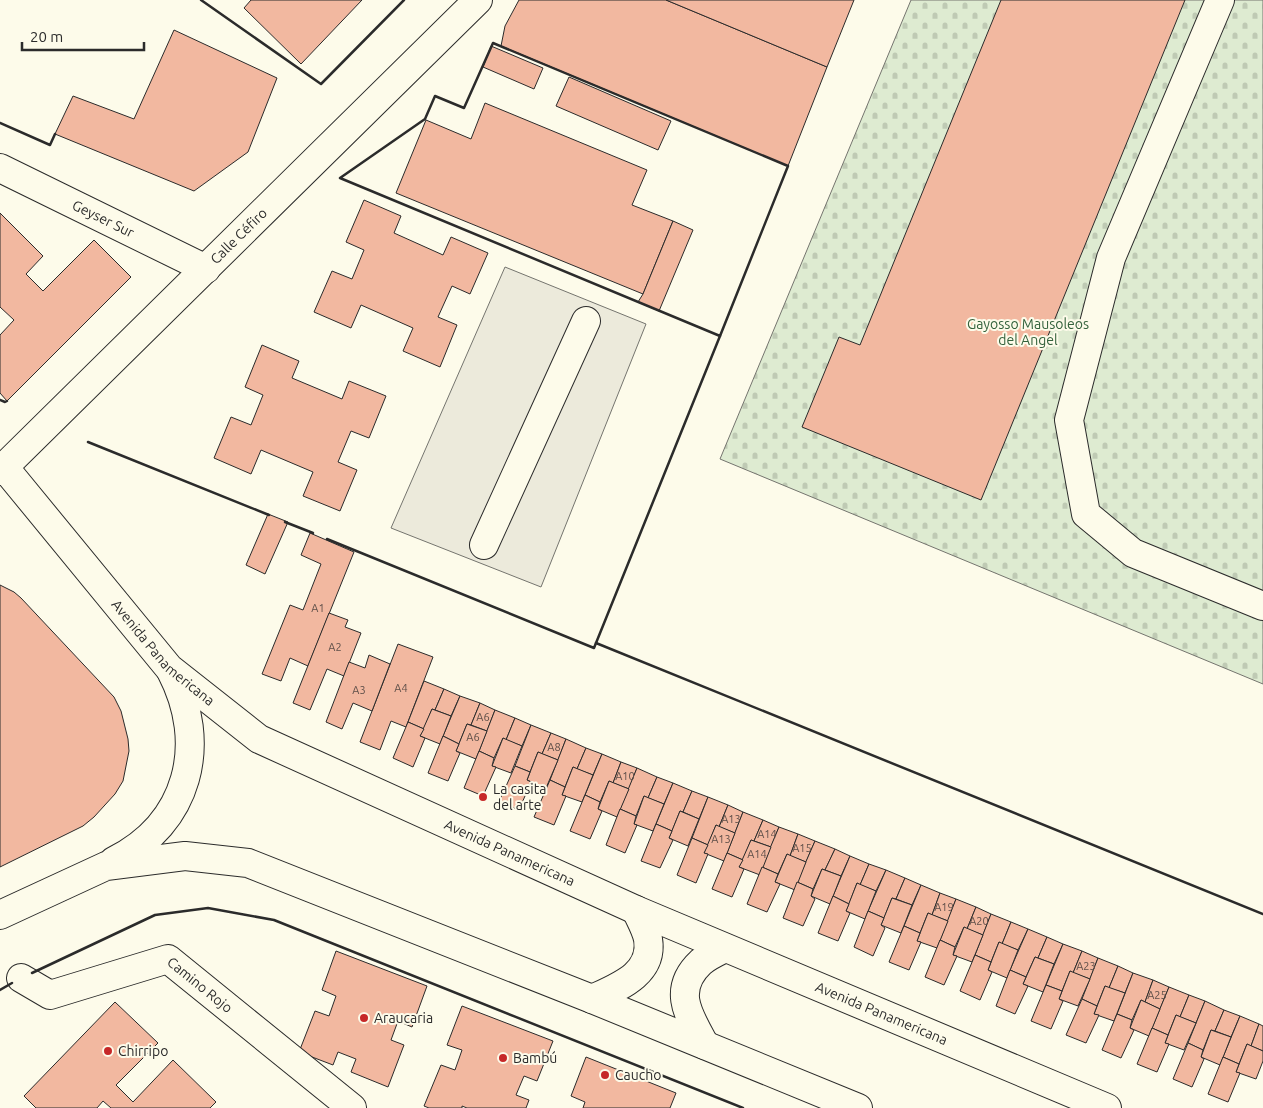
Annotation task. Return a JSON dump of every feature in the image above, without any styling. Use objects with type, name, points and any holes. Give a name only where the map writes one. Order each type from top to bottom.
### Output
[{"type":"street","name":"Calle Céfiro","points":[[2,469],[478,0]]},
{"type":"street","points":[[1220,0],[1111,258],[1069,420],[1086,514],[1133,553],[1263,606]]},
{"type":"street","name":"Geyser Sur","points":[[0,168],[206,269]]},
{"type":"street","points":[[484,545],[586,321]]},
{"type":"street","name":"Avenida Panamericana","points":[[2,469],[169,668],[259,738],[636,910],[1106,1108]]},
{"type":"street","points":[[0,915],[106,866],[146,840],[163,823],[176,803],[185,781],[190,758],[187,711],[180,688],[169,668]]},
{"type":"street","points":[[106,866],[185,856],[248,863],[592,999],[858,1108]]},
{"type":"street","points":[[592,999],[625,984],[638,974],[648,955],[648,938],[636,910]]},
{"type":"street","points":[[705,1045],[687,1012],[684,991],[690,975],[702,961],[725,948]]},
{"type":"street","name":"Camino Rojo","points":[[21,978],[50,995],[168,959],[352,1108]]},
{"type":"green space","name":"Gayosso Mausoleos del Angel","points":[[911,0],[1263,0],[1263,684],[720,459]]},
{"type":"shaded area","points":[[505,267],[646,324],[541,587],[391,528]]},
{"type":"building","points":[[251,0],[362,0],[301,64],[244,8]]},
{"type":"building","points":[[519,0],[666,0],[827,67],[788,166],[501,46],[505,26]]},
{"type":"building","points":[[666,0],[854,0],[827,67]]},
{"type":"building","points":[[1001,0],[1185,0],[981,500],[802,427],[839,337],[860,345]]},
{"type":"building","points":[[174,30],[277,78],[248,152],[194,191],[55,134],[73,96],[134,119]]},
{"type":"building","points":[[491,46],[543,68],[534,89],[483,67]]},
{"type":"building","points":[[569,77],[671,121],[658,150],[556,106]]},
{"type":"building","points":[[485,103],[647,170],[632,205],[673,221],[643,294],[396,193],[426,120],[471,139]]},
{"type":"building","points":[[364,200],[401,216],[394,233],[443,255],[451,237],[488,253],[470,294],[452,286],[438,317],[457,325],[440,367],[403,351],[413,328],[361,305],[351,328],[314,312],[332,271],[352,279],[364,250],[346,242]]},
{"type":"building","points":[[0,213],[43,256],[26,274],[43,291],[94,240],[131,277],[7,401],[0,393],[0,335],[14,320],[0,307]]},
{"type":"building","points":[[673,221],[693,230],[659,311],[638,302]]},
{"type":"building","points":[[262,345],[299,361],[292,378],[342,399],[349,381],[386,396],[369,438],[351,431],[338,462],[357,470],[340,511],[303,496],[313,472],[261,450],[251,474],[214,458],[231,417],[251,425],[263,395],[245,387]]},
{"type":"building","points":[[268,514],[288,522],[265,574],[246,565]]},
{"type":"building","points":[[310,533],[354,552],[308,666],[290,658],[281,681],[262,674],[290,605],[303,610],[321,564],[301,555]]},
{"type":"building","points":[[0,585],[21,598],[114,697],[121,711],[129,751],[123,781],[115,794],[94,817],[83,826],[0,867]]},
{"type":"building","points":[[329,613],[348,620],[345,627],[361,633],[344,676],[327,669],[310,710],[293,703]]},
{"type":"building","points":[[398,644],[433,657],[406,727],[391,721],[380,750],[360,742]]},
{"type":"building","points":[[369,655],[390,664],[372,711],[353,703],[342,729],[326,722],[349,662],[365,668]]},
{"type":"building","points":[[424,681],[444,689],[435,710],[432,709],[424,729],[408,722]]},
{"type":"building","points":[[444,689],[460,696],[451,716],[435,710]]},
{"type":"building","points":[[460,696],[480,703],[471,725],[467,724],[459,744],[443,736]]},
{"type":"building","points":[[480,703],[495,710],[487,731],[471,725]]},
{"type":"building","points":[[432,709],[451,716],[440,744],[420,736]]},
{"type":"building","points":[[495,710],[515,718],[506,740],[503,738],[494,758],[479,751]]},
{"type":"building","points":[[515,718],[531,725],[522,746],[506,740]]},
{"type":"building","points":[[408,722],[424,729],[420,736],[425,738],[413,767],[393,758]]},
{"type":"building","points":[[467,724],[487,731],[476,759],[456,751]]},
{"type":"building","points":[[531,725],[551,733],[542,754],[538,752],[530,772],[515,766]]},
{"type":"building","points":[[551,733],[566,739],[558,760],[542,754]]},
{"type":"building","points":[[443,736],[459,744],[456,751],[460,753],[448,781],[428,773]]},
{"type":"building","points":[[503,738],[522,746],[511,773],[492,766]]},
{"type":"building","points":[[566,739],[586,748],[577,769],[573,767],[565,787],[550,780]]},
{"type":"building","points":[[586,748],[602,754],[593,775],[577,769]]},
{"type":"building","points":[[479,751],[494,758],[492,766],[496,767],[483,796],[464,788]]},
{"type":"building","points":[[538,752],[558,760],[546,788],[527,780]]},
{"type":"building","points":[[602,754],[621,762],[613,783],[609,781],[600,802],[585,795]]},
{"type":"building","points":[[621,762],[637,768],[629,789],[613,783]]},
{"type":"building","points":[[515,766],[530,772],[527,780],[531,782],[519,810],[499,802]]},
{"type":"building","points":[[573,767],[593,775],[582,802],[562,795]]},
{"type":"building","points":[[637,768],[657,777],[648,798],[644,796],[636,816],[620,809]]},
{"type":"building","points":[[657,777],[673,783],[664,804],[648,798]]},
{"type":"building","points":[[550,780],[565,787],[562,795],[566,796],[554,825],[534,817]]},
{"type":"building","points":[[609,781],[629,789],[617,817],[598,809]]},
{"type":"building","points":[[673,783],[692,791],[683,812],[680,811],[672,831],[656,824]]},
{"type":"building","points":[[692,791],[708,797],[699,819],[683,812]]},
{"type":"building","points":[[585,795],[600,802],[598,809],[602,811],[590,839],[570,831]]},
{"type":"building","points":[[644,796],[664,804],[653,831],[634,824]]},
{"type":"building","points":[[708,797],[728,805],[719,827],[716,825],[708,845],[692,838]]},
{"type":"building","points":[[728,805],[743,812],[735,833],[719,827]]},
{"type":"building","points":[[620,809],[636,816],[634,824],[637,825],[625,853],[606,845]]},
{"type":"building","points":[[680,811],[699,819],[688,846],[669,838]]},
{"type":"building","points":[[743,812],[763,820],[754,841],[751,840],[743,860],[727,853]]},
{"type":"building","points":[[763,820],[779,827],[771,847],[754,841]]},
{"type":"building","points":[[656,824],[672,831],[669,838],[673,840],[660,868],[641,861]]},
{"type":"building","points":[[716,825],[735,833],[724,861],[704,853]]},
{"type":"building","points":[[779,827],[798,834],[790,856],[787,854],[778,874],[762,867]]},
{"type":"building","points":[[798,834],[815,841],[806,862],[790,856]]},
{"type":"building","points":[[692,838],[708,845],[704,853],[708,854],[696,883],[677,875]]},
{"type":"building","points":[[751,840],[771,847],[760,875],[739,867]]},
{"type":"building","points":[[815,841],[835,849],[825,870],[822,869],[813,889],[797,882]]},
{"type":"building","points":[[835,849],[850,856],[841,876],[825,870]]},
{"type":"building","points":[[727,853],[743,860],[739,867],[744,869],[732,897],[712,889]]},
{"type":"building","points":[[787,854],[806,862],[795,890],[775,882]]},
{"type":"building","points":[[850,856],[869,864],[860,885],[857,883],[849,904],[833,896]]},
{"type":"building","points":[[869,864],[886,870],[876,891],[860,885]]},
{"type":"building","points":[[762,867],[778,874],[775,882],[780,884],[767,912],[747,904]]},
{"type":"building","points":[[822,869],[841,876],[830,904],[811,896]]},
{"type":"building","points":[[886,870],[905,878],[896,899],[892,898],[884,918],[868,911]]},
{"type":"building","points":[[905,878],[921,885],[912,905],[896,899]]},
{"type":"building","points":[[797,882],[813,889],[811,896],[815,899],[803,926],[783,918]]},
{"type":"building","points":[[857,883],[876,891],[865,919],[846,911]]},
{"type":"building","points":[[921,885],[940,893],[932,915],[928,913],[920,933],[904,926]]},
{"type":"building","points":[[940,893],[956,899],[948,921],[932,915]]},
{"type":"building","points":[[833,896],[849,904],[846,911],[850,913],[838,941],[818,933]]},
{"type":"building","points":[[892,898],[912,905],[901,933],[881,925]]},
{"type":"building","points":[[956,899],[976,907],[967,929],[964,927],[955,947],[940,940]]},
{"type":"building","points":[[976,907],[991,914],[983,935],[967,929]]},
{"type":"building","points":[[868,911],[884,918],[881,925],[885,928],[873,956],[854,947]]},
{"type":"building","points":[[928,913],[948,921],[937,948],[917,941]]},
{"type":"building","points":[[991,914],[1011,922],[1002,944],[999,942],[991,962],[975,955]]},
{"type":"building","points":[[1011,922],[1028,929],[1018,950],[1002,944]]},
{"type":"building","points":[[904,926],[920,933],[917,941],[921,942],[909,970],[889,962]]},
{"type":"building","points":[[964,927],[983,935],[972,962],[953,955]]},
{"type":"building","points":[[1028,929],[1047,937],[1038,958],[1035,957],[1026,977],[1010,970]]},
{"type":"building","points":[[1047,937],[1063,944],[1054,964],[1038,958]]},
{"type":"building","points":[[940,940],[955,947],[953,955],[957,956],[944,985],[925,977]]},
{"type":"building","points":[[999,942],[1018,950],[1007,978],[988,970]]},
{"type":"building","points":[[1063,944],[1082,951],[1073,973],[1070,971],[1062,991],[1046,985]]},
{"type":"building","name":"Araucaria","points":[[336,951],[427,986],[412,1027],[398,1021],[391,1040],[404,1045],[388,1087],[351,1072],[356,1059],[338,1052],[333,1065],[299,1052],[315,1011],[329,1016],[336,996],[322,990]]},
{"type":"building","points":[[1082,951],[1098,958],[1090,979],[1073,973]]},
{"type":"building","points":[[975,955],[991,962],[988,970],[992,972],[980,1000],[960,991]]},
{"type":"building","points":[[1035,957],[1054,964],[1043,992],[1023,984]]},
{"type":"building","points":[[1098,958],[1118,966],[1109,988],[1105,986],[1097,1006],[1082,999]]},
{"type":"building","points":[[1118,966],[1133,973],[1125,993],[1109,988]]},
{"type":"building","points":[[1010,970],[1026,977],[1023,984],[1028,986],[1015,1014],[996,1006]]},
{"type":"building","points":[[1070,971],[1090,979],[1078,1006],[1059,999]]},
{"type":"building","points":[[1133,973],[1153,980],[1145,1002],[1141,1000],[1132,1020],[1117,1014]]},
{"type":"building","points":[[1153,980],[1169,987],[1160,1009],[1145,1002]]},
{"type":"building","points":[[1046,985],[1062,991],[1059,999],[1063,1001],[1051,1029],[1031,1021]]},
{"type":"building","points":[[1105,986],[1125,993],[1114,1021],[1094,1014]]},
{"type":"building","points":[[1169,987],[1189,995],[1180,1017],[1176,1015],[1168,1035],[1152,1028]]},
{"type":"building","points":[[1189,995],[1205,1001],[1196,1023],[1180,1017]]},
{"type":"building","points":[[1082,999],[1097,1006],[1094,1014],[1099,1015],[1086,1043],[1066,1035]]},
{"type":"building","points":[[1141,1000],[1160,1009],[1149,1036],[1130,1028]]},
{"type":"building","points":[[1205,1001],[1224,1010],[1215,1031],[1211,1030],[1203,1050],[1188,1043]]},
{"type":"building","name":"Chirripo","points":[[115,1002],[158,1043],[116,1085],[133,1102],[173,1060],[216,1102],[210,1108],[111,1108],[103,1101],[97,1108],[36,1108],[24,1096]]},
{"type":"building","name":"Bambú","points":[[462,1006],[553,1041],[537,1081],[524,1076],[516,1095],[529,1100],[526,1108],[467,1108],[462,1106],[462,1108],[429,1108],[424,1106],[441,1065],[455,1070],[462,1050],[447,1045]]},
{"type":"building","points":[[1224,1010],[1240,1016],[1231,1037],[1215,1031]]},
{"type":"building","points":[[1117,1014],[1132,1020],[1130,1028],[1134,1030],[1121,1058],[1102,1050]]},
{"type":"building","points":[[1176,1015],[1196,1023],[1184,1050],[1165,1043]]},
{"type":"building","points":[[1240,1016],[1259,1024],[1251,1046],[1247,1044],[1239,1064],[1223,1057]]},
{"type":"building","points":[[1259,1024],[1263,1026],[1263,1051],[1251,1046]]},
{"type":"building","points":[[1152,1028],[1168,1035],[1165,1043],[1169,1044],[1157,1072],[1137,1064]]},
{"type":"building","points":[[1211,1030],[1231,1037],[1220,1065],[1201,1057]]},
{"type":"building","points":[[1188,1043],[1203,1050],[1201,1057],[1204,1059],[1192,1087],[1173,1079]]},
{"type":"building","points":[[1247,1044],[1263,1051],[1263,1061],[1256,1079],[1236,1072]]},
{"type":"building","name":"Caucho","points":[[586,1057],[676,1093],[670,1108],[583,1108],[585,1102],[571,1096]]},
{"type":"building","points":[[1223,1057],[1239,1064],[1236,1072],[1240,1073],[1228,1102],[1208,1094]]},
{"type":"wall","points":[[201,0],[321,84],[404,0]]},
{"type":"wall","points":[[493,43],[788,166],[720,336],[340,178],[425,119],[435,96],[464,108],[493,43]]},
{"type":"wall","points":[[0,123],[50,145],[55,134]]},
{"type":"wall","points":[[327,539],[594,648],[720,336]]},
{"type":"wall","points":[[0,400],[7,401]]},
{"type":"wall","points":[[88,442],[269,515]]},
{"type":"wall","points":[[285,522],[313,533]]},
{"type":"wall","points":[[596,643],[1263,914]]},
{"type":"wall","points":[[32,973],[155,915],[208,908],[274,920],[743,1108]]},
{"type":"wall","points":[[0,990],[12,983]]},
{"type":"place","name":"La casita del arte","points":[[483,797]]},
{"type":"place","name":"Araucaria","points":[[364,1018]]},
{"type":"place","name":"Chirripo","points":[[108,1051]]},
{"type":"place","name":"Bambú","points":[[503,1058]]},
{"type":"place","name":"Caucho","points":[[605,1075]]}]
